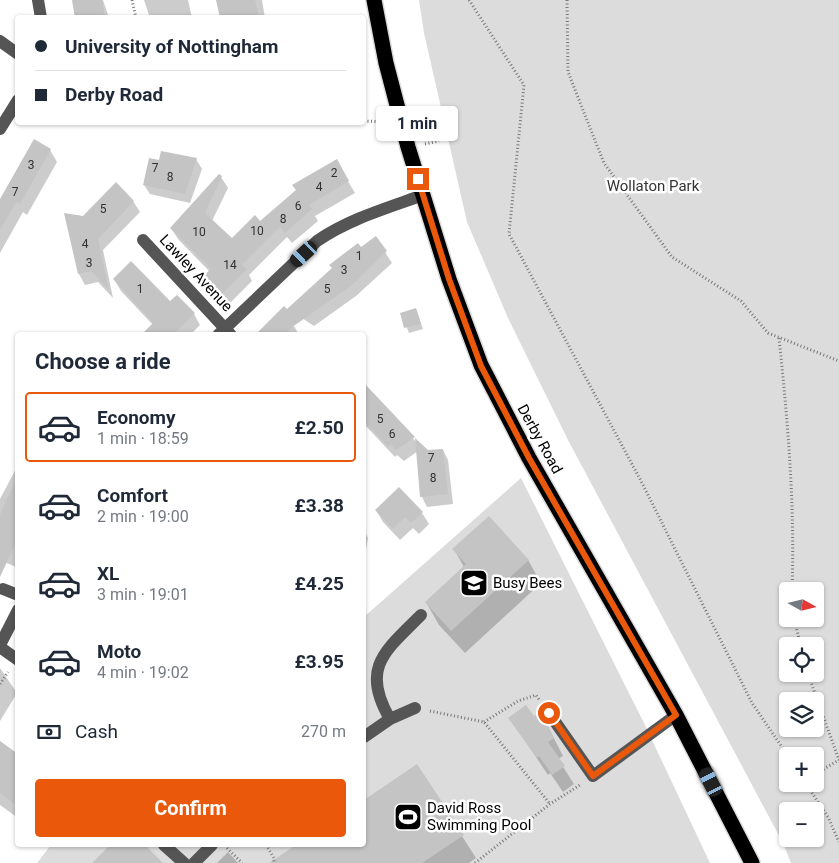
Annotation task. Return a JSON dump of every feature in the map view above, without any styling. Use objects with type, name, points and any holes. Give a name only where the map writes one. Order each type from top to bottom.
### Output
[{"type":"highway","name":"Derby Road","points":[[374,0],[397,106],[423,195],[449,279],[481,366],[529,458],[676,715],[752,863]]},
{"type":"street","points":[[38,0],[40,15]]},
{"type":"street","points":[[0,41],[15,52]]},
{"type":"street","points":[[0,129],[15,105]]},
{"type":"street","points":[[226,332],[318,241],[331,231],[365,216],[423,195]]},
{"type":"street","name":"Lawley Avenue","points":[[143,240],[224,332]]},
{"type":"street","points":[[3,589],[15,594]]},
{"type":"street","points":[[390,719],[379,700],[375,681],[380,661],[390,646],[420,615]]},
{"type":"street","points":[[15,616],[0,646],[15,658]]},
{"type":"street","points":[[366,736],[390,719],[415,708]]},
{"type":"street","points":[[549,713],[593,776],[676,715]]},
{"type":"street","points":[[166,847],[184,863]]},
{"type":"street","points":[[194,863],[217,847]]},
{"type":"path","points":[[132,0],[135,15]]},
{"type":"path","points":[[469,0],[524,85],[509,234],[641,481],[752,703],[782,747]]},
{"type":"path","points":[[567,0],[568,72],[604,163],[672,258],[741,301],[768,333],[839,361]]},
{"type":"path","points":[[366,121],[387,122]]},
{"type":"path","points":[[779,338],[791,455],[794,538],[792,582]]},
{"type":"path","points":[[811,682],[839,760],[824,769]]},
{"type":"path","points":[[484,722],[518,701],[536,695],[549,713]]},
{"type":"path","points":[[415,708],[484,722],[550,804]]},
{"type":"path","points":[[475,863],[550,804],[593,776]]},
{"type":"path","points":[[811,792],[828,818],[839,842]]},
{"type":"path","points":[[219,847],[242,863]]},
{"type":"path","points":[[267,847],[274,858],[274,863]]},
{"type":"green space","name":"Wollaton Park","points":[[419,0],[839,0],[839,863],[791,863],[785,847],[824,847],[824,802],[779,802],[779,836],[568,440],[508,318],[467,222],[424,33]]},
{"type":"green space","points":[[521,478],[644,723],[710,863],[37,863],[49,847],[366,847],[366,615]]},
{"type":"building","points":[[72,0],[102,0],[104,15],[74,15]]},
{"type":"building","points":[[216,0],[255,0],[258,15],[219,15]]},
{"type":"building","points":[[34,139],[51,149],[20,204],[16,202],[0,230],[0,199]]},
{"type":"building","points":[[161,151],[197,158],[185,194],[143,185],[149,158],[159,160]]},
{"type":"building","points":[[337,159],[349,181],[309,205],[312,209],[285,233],[280,227],[242,265],[247,269],[221,295],[203,276],[211,269],[170,228],[219,174],[222,176],[205,213],[232,238],[255,215],[260,221],[296,190],[292,185]]},
{"type":"building","points":[[116,182],[134,201],[98,239],[109,290],[91,271],[78,274],[64,213],[83,216]]},
{"type":"building","points":[[376,236],[387,251],[351,286],[288,330],[289,332],[258,332],[284,306],[287,309],[332,268],[329,265],[358,243],[361,247]]},
{"type":"building","points":[[131,261],[170,301],[177,295],[195,313],[175,332],[144,332],[153,323],[113,279]]},
{"type":"building","points":[[416,308],[421,324],[404,328],[400,313]]},
{"type":"building","points":[[366,385],[415,437],[396,450],[390,444],[388,447],[366,423]]},
{"type":"building","points":[[415,438],[428,450],[443,449],[448,494],[420,497]]},
{"type":"building","points":[[15,482],[15,544],[0,577],[0,515]]},
{"type":"building","points":[[399,487],[423,512],[411,523],[405,517],[393,529],[375,510]]},
{"type":"building","name":"Busy Bees","points":[[489,516],[529,560],[451,631],[425,602],[466,564],[452,549]]},
{"type":"building","points":[[526,705],[534,716],[541,711],[542,717],[554,738],[548,742],[565,766],[552,775],[508,718]]},
{"type":"building","points":[[0,741],[15,752],[15,805],[0,793]]},
{"type":"building","name":"David Ross Swimming Pool","points":[[417,764],[464,835],[422,863],[269,863],[293,847],[366,847],[366,799]]},
{"type":"building","points":[[108,847],[147,847],[163,863],[92,863]]},
{"type":"place","name":"Busy Bees","points":[[474,583]]},
{"type":"place","name":"David Ross Swimming Pool","points":[[408,817]]},
{"type":"route","points":[[418,179],[449,279],[481,366],[529,458],[676,715],[593,776],[549,713]]}]
